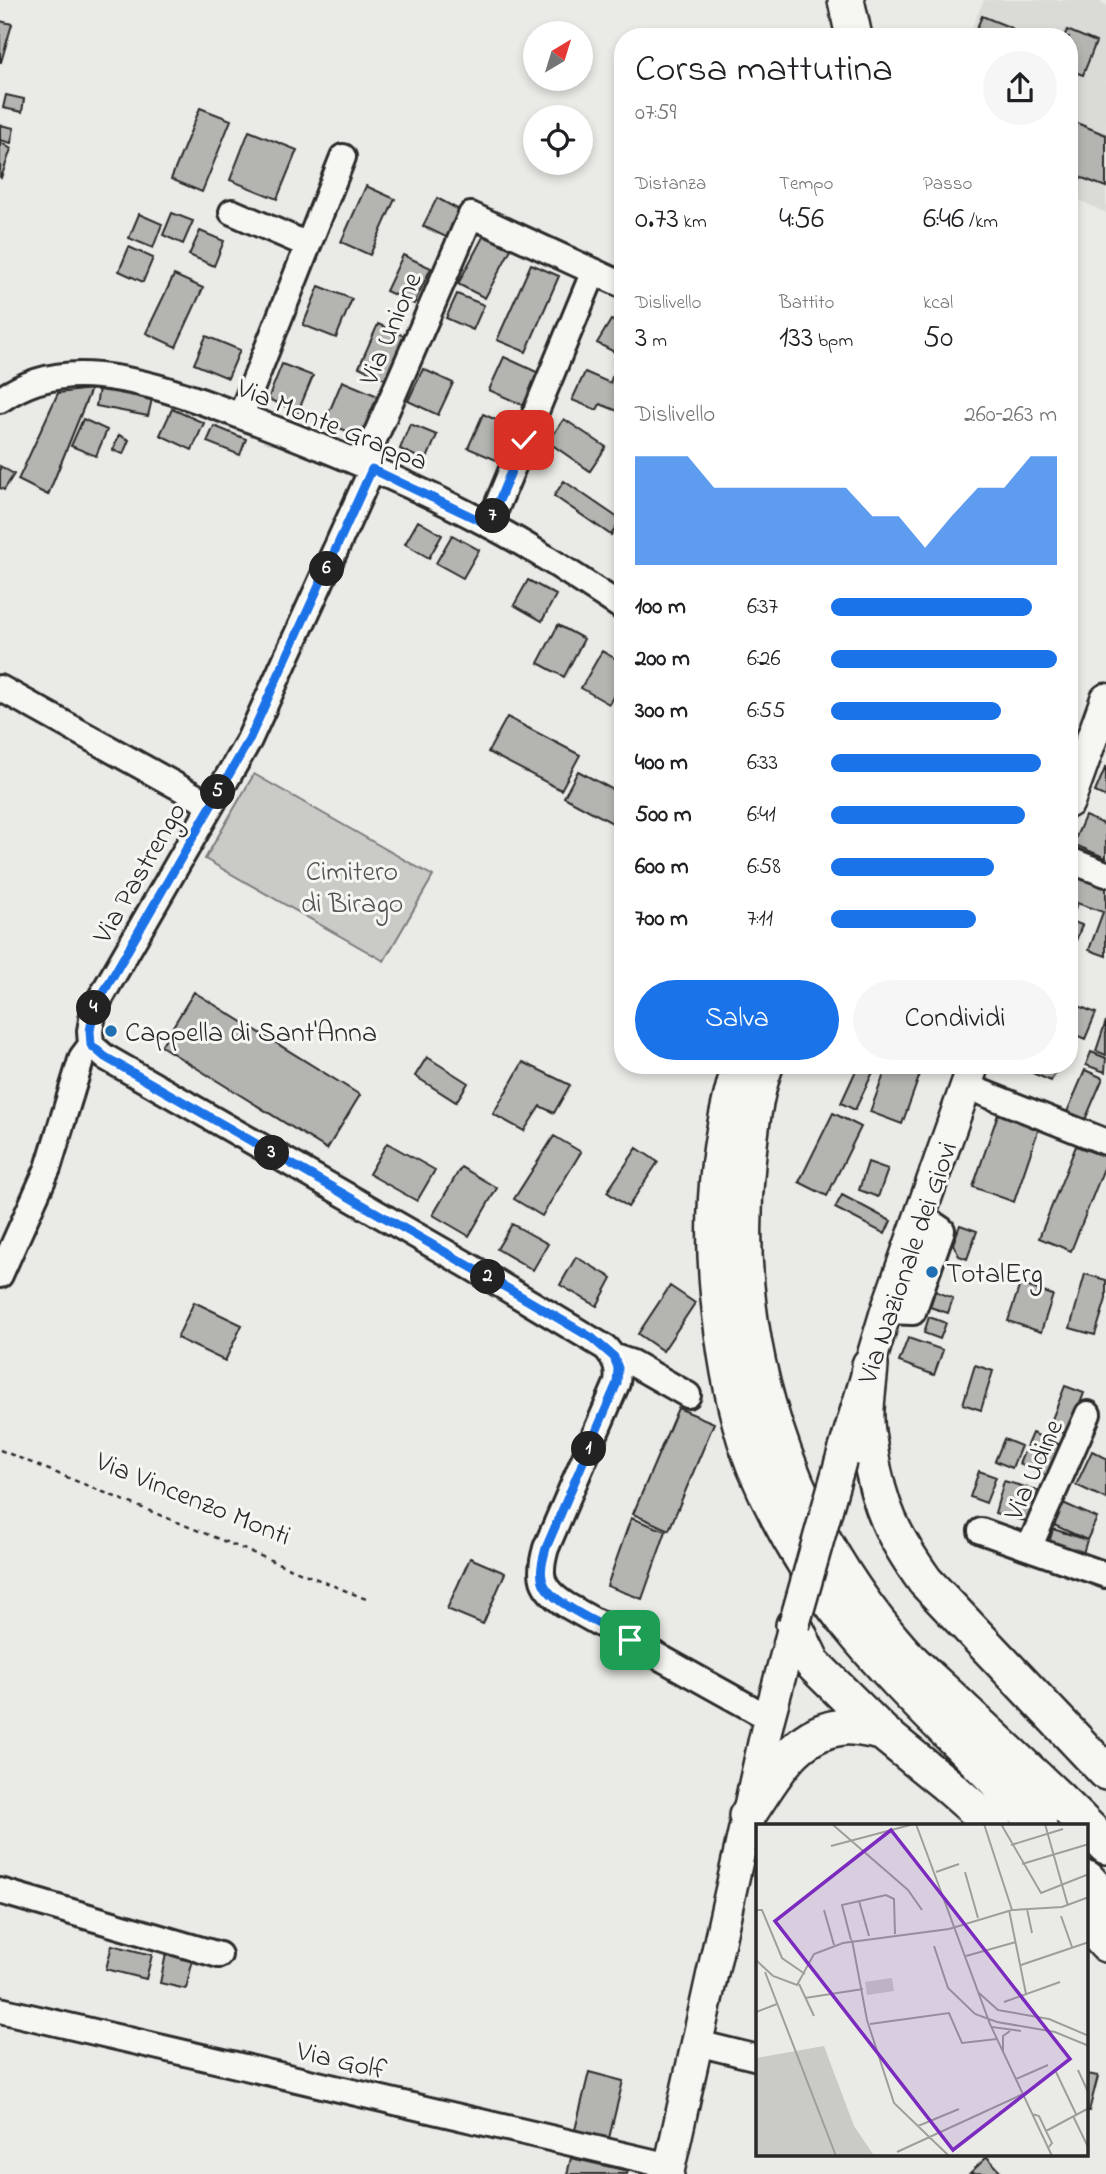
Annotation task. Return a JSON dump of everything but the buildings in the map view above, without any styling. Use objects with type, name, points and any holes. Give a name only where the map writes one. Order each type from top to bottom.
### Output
[{"type":"highway","points":[[846,0],[852,28]]},
{"type":"highway","points":[[870,0],[875,28]]},
{"type":"highway","points":[[738,1074],[724,1133],[715,1195],[715,1257],[728,1372],[741,1425],[755,1466],[772,1504],[817,1583],[847,1623],[882,1664],[1037,1824]]},
{"type":"highway","points":[[763,1074],[748,1151],[743,1202],[743,1268],[752,1342],[768,1405],[788,1466],[810,1516],[846,1578],[901,1651],[1085,1824]]},
{"type":"highway","points":[[870,1366],[866,1421],[872,1466],[879,1497],[890,1527],[901,1546],[925,1581],[1106,1772]]},
{"type":"highway","points":[[794,1625],[813,1664],[882,1732],[992,1824]]},
{"type":"highway","points":[[747,1816],[792,1751],[818,1732],[845,1727],[882,1732]]},
{"type":"highway","points":[[1088,1827],[1106,1846]]},
{"type":"highway","points":[[1088,1880],[1106,1900]]},
{"type":"highway","points":[[1088,1923],[1106,1944]]},
{"type":"main road","points":[[1078,777],[1106,699]]},
{"type":"main road","name":"Via Nazionale dei Giovi","points":[[794,1625],[886,1311],[970,1076]]},
{"type":"main road","points":[[669,2170],[769,1718],[794,1625]]},
{"type":"street","points":[[240,415],[343,157]]},
{"type":"street","points":[[232,212],[308,245]]},
{"type":"street","name":"Via Unione","points":[[368,467],[471,215],[594,271]]},
{"type":"street","points":[[489,525],[594,271],[614,281]]},
{"type":"street","name":"Via Monte Grappa","points":[[0,400],[16,389],[43,379],[77,375],[103,376],[148,385],[240,415],[368,467],[489,525],[614,602]]},
{"type":"street","name":"Via Pastrengo","points":[[0,1275],[48,1168],[82,1057],[91,1045],[90,1031],[94,1009],[249,740],[368,467]]},
{"type":"street","points":[[0,688],[211,805]]},
{"type":"street","points":[[1078,863],[1106,874]]},
{"type":"street","points":[[91,1045],[105,1057],[471,1267],[606,1348],[614,1357],[618,1368],[617,1383],[546,1548],[541,1567],[544,1585],[553,1597],[566,1605],[769,1718]]},
{"type":"street","points":[[970,1076],[1106,1142]]},
{"type":"street","points":[[614,1357],[632,1363],[688,1395]]},
{"type":"street","name":"Via Udine","points":[[1030,1548],[1088,1414]]},
{"type":"street","points":[[981,1531],[1106,1575]]},
{"type":"street","points":[[0,1891],[219,1955]]},
{"type":"street","name":"Via Golf","points":[[0,2010],[669,2170]]},
{"type":"street","points":[[697,2043],[756,2058]]},
{"type":"path","name":"Via Vincenzo Monti","points":[[0,1450],[366,1599]]},
{"type":"shaded area","points":[[984,0],[1096,0],[1106,5],[1106,213],[1078,199],[1078,28],[972,28]]},
{"type":"green space","name":"Cimitero di Birago","points":[[254,774],[433,876],[384,961],[205,859]]},
{"type":"place","name":"Cappella di Sant'Anna","points":[[111,1031]]},
{"type":"place","name":"TotalErg","points":[[932,1272]]},
{"type":"route","points":[[524,440],[489,525],[372,469],[249,740],[94,1009],[90,1031],[91,1045],[105,1057],[471,1267],[606,1348],[614,1357],[618,1368],[617,1383],[546,1548],[541,1567],[544,1585],[553,1597],[630,1640]]}]
